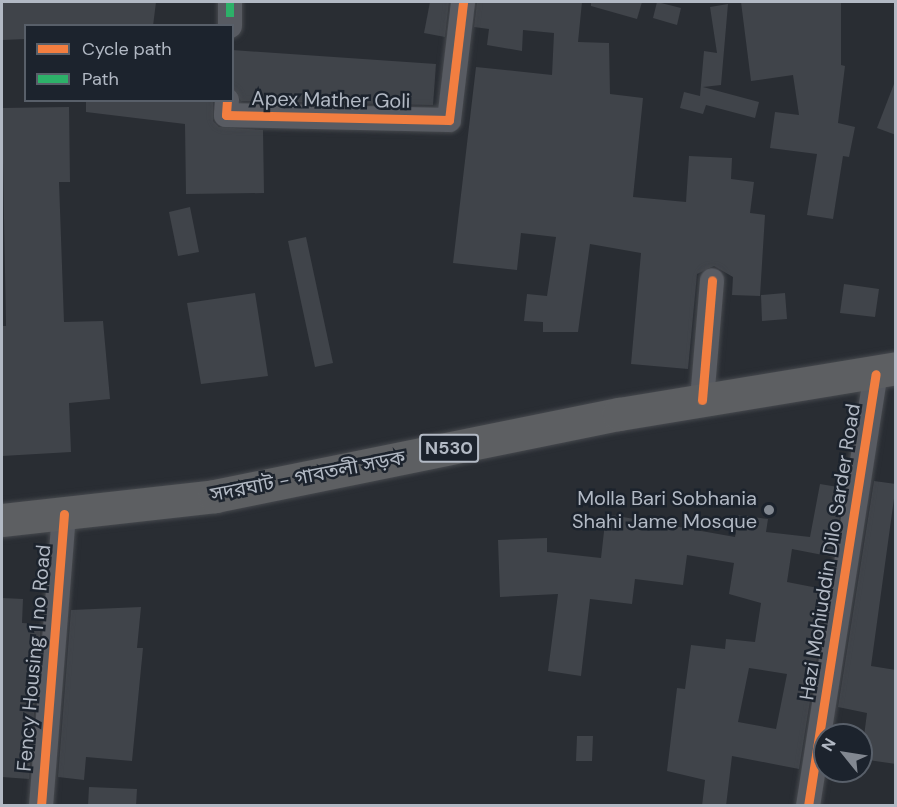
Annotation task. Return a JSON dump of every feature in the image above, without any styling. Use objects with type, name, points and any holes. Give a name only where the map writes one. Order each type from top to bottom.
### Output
[{"type":"highway","name":"সদরঘাট - গাবতলী সড়ক","points":[[2,520],[215,496],[702,400],[886,371]]},
{"type":"street","points":[[230,2],[230,24]]},
{"type":"street","name":"Apex Mather Goli","points":[[227,102],[226,115],[449,120],[463,2]]},
{"type":"street","points":[[702,400],[712,280]]},
{"type":"street","name":"Hazi Mohiuddin Dilo Sarder Road","points":[[808,806],[886,371]]},
{"type":"street","name":"Fency Housing 1 no Road","points":[[41,806],[64,514]]},
{"type":"building","points":[[2,2],[156,2],[153,24],[24,24],[24,39],[2,40]]},
{"type":"building","points":[[430,2],[449,2],[445,37],[424,33]]},
{"type":"building","points":[[477,2],[582,2],[578,42],[609,43],[610,94],[643,98],[633,197],[686,202],[689,156],[732,158],[731,179],[754,182],[750,213],[765,215],[760,296],[732,295],[733,277],[714,266],[697,274],[688,369],[631,364],[641,253],[590,244],[578,332],[543,332],[543,322],[524,321],[527,294],[547,296],[556,237],[521,233],[517,270],[453,263],[476,67],[552,75],[554,33],[523,30],[522,51],[487,45],[489,29],[474,27]]},
{"type":"building","points":[[591,2],[642,2],[637,19],[591,6]]},
{"type":"building","points":[[657,2],[681,8],[677,25],[653,18]]},
{"type":"building","points":[[741,2],[841,2],[841,65],[845,66],[838,123],[855,127],[849,157],[843,156],[833,219],[807,215],[817,154],[770,148],[775,112],[799,115],[793,75],[751,81]]},
{"type":"building","points":[[728,4],[721,85],[703,87],[759,102],[755,118],[706,105],[703,114],[680,108],[684,92],[700,96],[704,51],[717,53],[710,7]]},
{"type":"building","points":[[234,50],[436,64],[433,105],[241,101],[234,90]]},
{"type":"building","points":[[894,84],[896,84],[896,135],[877,128]]},
{"type":"building","points":[[86,102],[213,102],[213,121],[219,127],[263,130],[264,193],[186,194],[185,124],[86,112]]},
{"type":"building","points":[[69,107],[70,182],[59,182],[64,322],[103,321],[110,399],[69,403],[71,452],[2,456],[2,326],[6,326],[2,108]]},
{"type":"building","points":[[190,207],[199,252],[178,256],[169,212]]},
{"type":"building","points":[[306,237],[333,363],[315,367],[288,241]]},
{"type":"building","points":[[844,284],[879,289],[875,317],[840,313]]},
{"type":"building","points":[[255,293],[268,376],[201,384],[187,303]]},
{"type":"building","points":[[785,293],[787,319],[762,321],[761,295]]},
{"type":"building","points":[[874,481],[896,484],[871,666],[896,670],[896,764],[873,761],[873,723],[866,723],[867,713],[838,707]]},
{"type":"building","points":[[820,484],[844,488],[833,557],[792,549],[787,582],[828,590],[799,769],[732,756],[726,806],[702,806],[705,780],[667,771],[677,688],[685,689],[691,645],[725,649],[726,639],[755,642],[761,603],[729,594],[734,563],[687,555],[683,585],[635,579],[632,604],[590,599],[581,676],[548,671],[558,594],[500,597],[498,540],[547,538],[547,552],[601,558],[606,514],[735,537],[738,515],[768,519],[766,532],[810,537]],"holes":[[[749,668],[787,674],[776,729],[738,722]]]},
{"type":"building","points":[[2,598],[23,599],[22,623],[41,624],[29,779],[2,777]]},
{"type":"building","points":[[141,607],[137,648],[143,648],[132,761],[86,757],[84,780],[58,777],[71,610]]},
{"type":"building","points":[[577,736],[593,736],[592,761],[576,761]]},
{"type":"building","points":[[89,787],[137,789],[136,806],[88,806]]},
{"type":"marked path","points":[[230,2],[230,24]]},
{"type":"cycle path","points":[[227,102],[226,115],[449,120],[463,2]]},
{"type":"cycle path","points":[[702,400],[712,280]]},
{"type":"cycle path","points":[[808,806],[876,374]]},
{"type":"cycle path","points":[[41,806],[64,514]]},
{"type":"place","name":"Molla Bari Sobhania Shahi Jame Mosque","points":[[769,510]]}]
